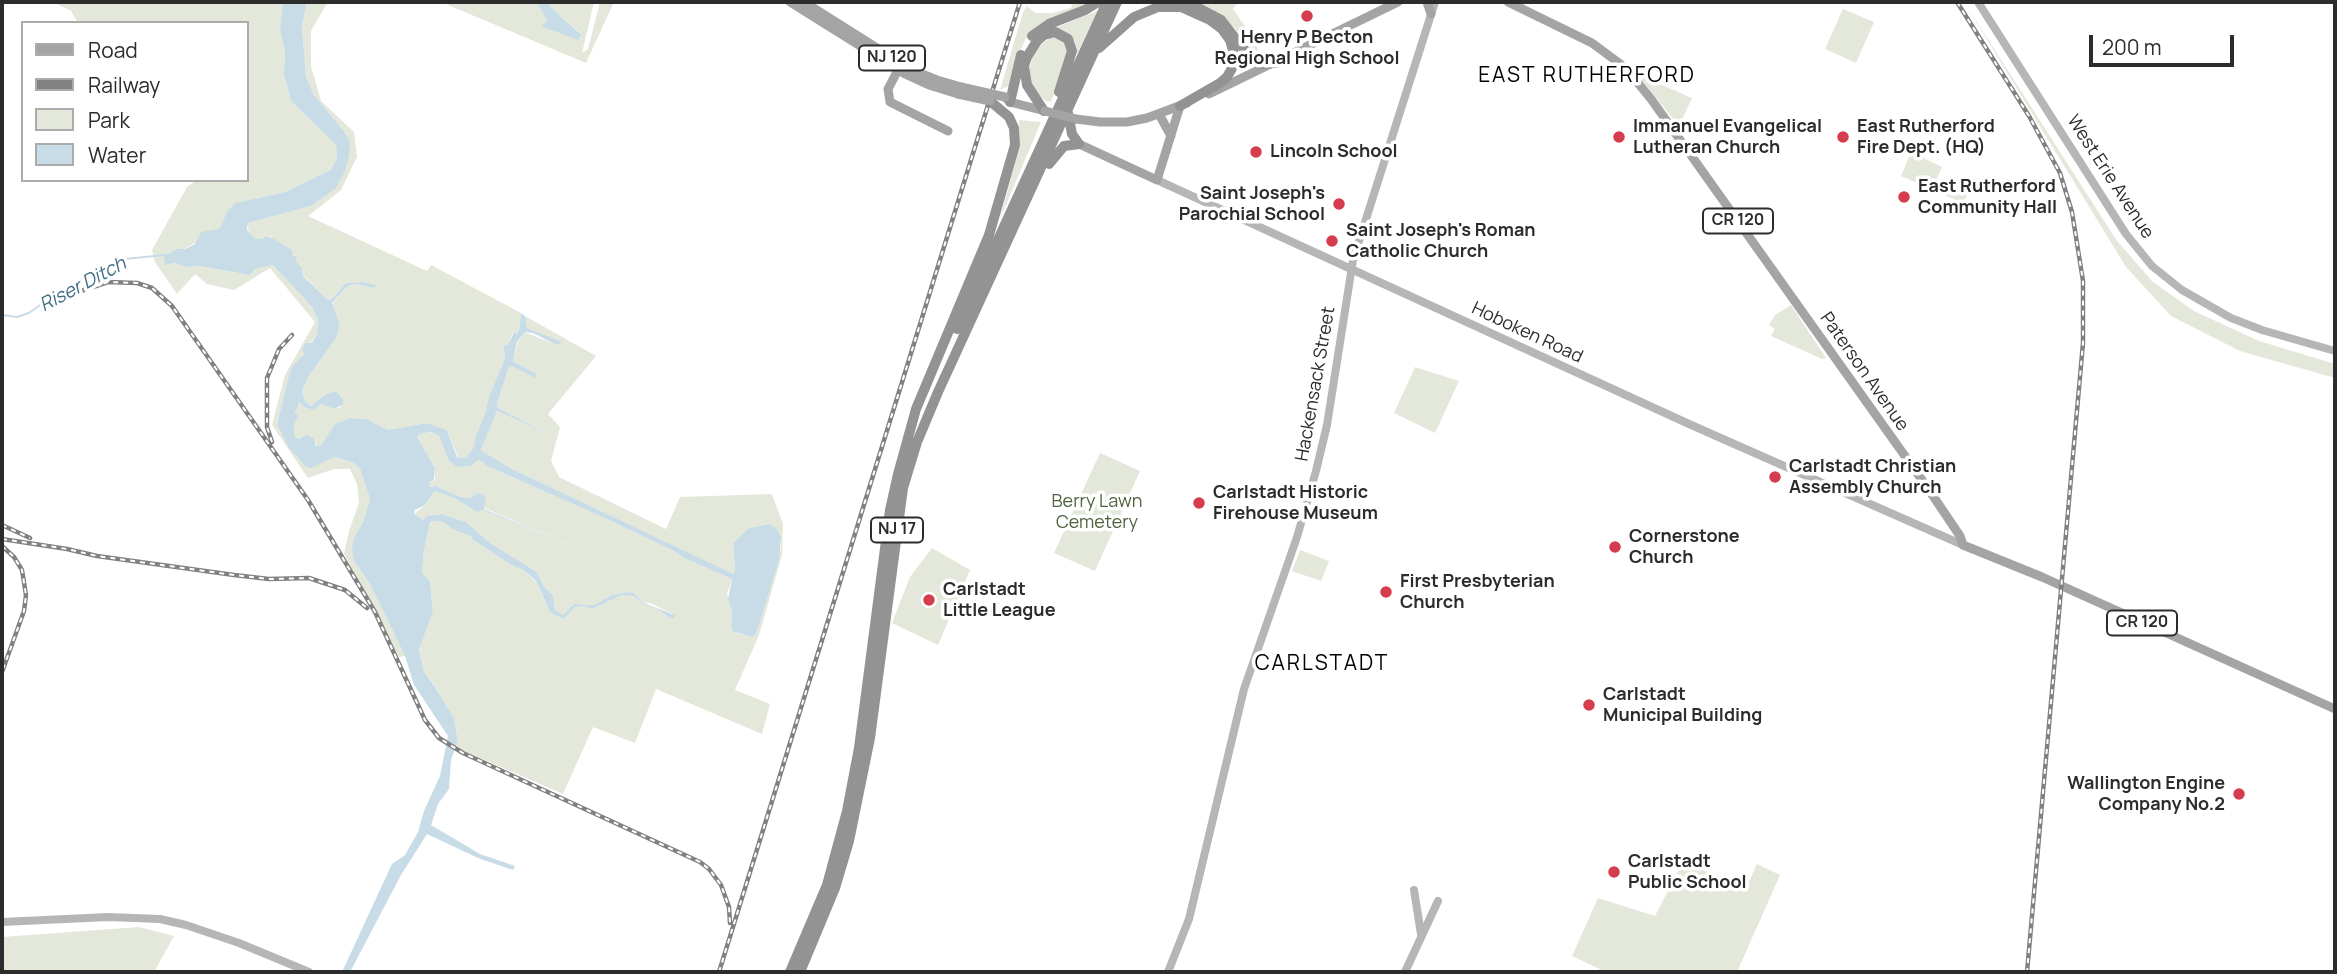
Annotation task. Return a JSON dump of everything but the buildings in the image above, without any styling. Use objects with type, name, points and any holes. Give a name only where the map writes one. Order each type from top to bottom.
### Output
[{"type":"highway","points":[[905,448],[916,409],[984,248],[999,204],[1016,145],[1016,136],[1006,104],[1019,58],[1032,37],[1049,24],[1098,2]]},
{"type":"highway","name":"NJ 17","points":[[790,972],[827,885],[847,811],[859,748],[890,510],[905,448],[936,373],[1107,2]]},
{"type":"highway","name":"NJ 17","points":[[802,972],[846,854],[864,774],[903,488],[929,412],[1117,2]]},
{"type":"highway","points":[[1188,2],[1222,20],[1254,62],[1275,63]]},
{"type":"highway","points":[[1095,51],[1134,17],[1158,7],[1181,8],[1210,20],[1222,29],[1230,40],[1236,61],[1227,77],[1220,83],[1180,106]]},
{"type":"highway","points":[[1043,141],[1072,54],[1068,39],[1055,32],[1044,35],[1037,41],[1024,66],[1027,85],[1044,111]]},
{"type":"highway","points":[[990,101],[1006,104]]},
{"type":"highway","points":[[1020,212],[1036,191],[1054,155],[1064,146],[1079,144],[1072,134],[1068,110]]},
{"type":"main road","name":"NJ 120","points":[[790,2],[898,70],[929,85],[1076,119],[1118,122],[1159,114],[1180,106]]},
{"type":"main road","name":"NJ 120","points":[[804,2],[912,70],[990,101]]},
{"type":"main road","points":[[1157,180],[1180,106],[1398,2]]},
{"type":"main road","points":[[1427,2],[1431,14]]},
{"type":"main road","name":"Paterson Avenue","points":[[1508,2],[1592,43],[1633,77],[1927,487],[1961,537],[1963,545]]},
{"type":"main road","points":[[898,70],[888,89],[890,102],[948,131]]},
{"type":"main road","points":[[1159,114],[1171,136]]},
{"type":"main road","name":"Hoboken Road","points":[[1079,144],[1157,180]]},
{"type":"main road","name":"CR 120","points":[[1963,545],[2042,577],[2335,709]]},
{"type":"street","name":"Hackensack Street","points":[[1168,972],[1189,919],[1244,689],[1297,537],[1316,471],[1327,425],[1351,270],[1372,194],[1435,2]]},
{"type":"street","name":"West Erie Avenue","points":[[1978,2],[2126,233],[2152,266],[2182,290],[2231,318],[2335,351]]},
{"type":"street","name":"Hoboken Road","points":[[1157,180],[1676,418],[1963,545]]},
{"type":"street","points":[[1414,890],[1421,937]]},
{"type":"street","points":[[1405,972],[1438,901]]},
{"type":"street","points":[[2,922],[108,917],[160,919],[239,943],[309,972]]},
{"type":"green space","points":[[53,2],[283,2],[280,30],[285,52],[284,75],[291,101],[336,145],[337,158],[331,170],[285,192],[235,203],[228,210],[219,229],[184,249],[176,249],[166,265],[174,263],[250,275],[255,269],[273,265],[312,307],[318,320],[317,334],[289,375],[277,424],[319,464],[335,457],[354,463],[360,469],[370,499],[363,522],[355,536],[354,561],[369,582],[405,656],[399,657],[344,554],[359,503],[357,484],[350,469],[334,469],[308,478],[272,425],[285,375],[315,322],[270,268],[234,290],[207,284],[195,274],[177,294],[155,262],[152,250],[187,187],[194,182],[248,182],[248,21],[77,21],[71,11]]},
{"type":"green space","points":[[307,2],[328,2],[311,31],[311,66],[321,101],[354,132],[357,157],[341,190],[308,216],[427,271],[431,265],[521,313],[519,331],[517,334],[513,332],[508,345],[503,347],[505,358],[488,399],[474,447],[466,458],[458,457],[447,430],[427,423],[388,430],[366,419],[350,418],[335,424],[320,446],[307,434],[299,439],[294,436],[294,425],[299,416],[295,413],[299,402],[314,410],[321,404],[334,409],[343,405],[343,399],[336,391],[326,394],[312,406],[305,401],[302,391],[309,376],[337,337],[340,325],[332,304],[349,285],[372,288],[377,286],[364,282],[346,283],[328,300],[303,275],[292,250],[274,241],[272,237],[255,239],[251,237],[248,229],[248,223],[311,206],[335,188],[343,130],[314,95],[306,77],[302,27]]},
{"type":"green space","points":[[441,2],[538,2],[547,20],[541,25],[581,33],[550,6],[550,2],[594,2],[582,53],[588,49],[600,2],[614,2],[586,63]]},
{"type":"green space","points":[[1073,2],[1094,2],[1043,25],[1026,38],[1017,58],[1011,85],[1000,90],[1027,6],[1035,13],[1052,13],[1071,8]]},
{"type":"green space","points":[[1193,2],[1238,2],[1233,9],[1252,36],[1260,54],[1270,60],[1260,62],[1251,54],[1235,28],[1217,14]]},
{"type":"green space","points":[[1964,2],[2117,241],[2153,282],[2194,311],[2259,341],[2335,364],[2335,378],[2240,351],[2171,316],[2126,267]]},
{"type":"green space","points":[[1843,9],[1874,22],[1856,63],[1825,49]]},
{"type":"green space","points":[[1097,11],[1077,54],[1075,42],[1068,34],[1052,29]]},
{"type":"green space","points":[[1058,37],[1067,43],[1070,54],[1051,102],[1033,90],[1028,77],[1032,59],[1041,45],[1050,38]]},
{"type":"green space","points":[[1637,74],[1692,98],[1679,126]]},
{"type":"green space","points":[[1019,120],[1041,122],[1000,219],[1020,146]]},
{"type":"green space","points":[[1911,152],[1942,167],[1936,180],[1967,195],[1963,203],[1901,176]]},
{"type":"green space","points":[[1791,305],[1826,358],[1822,359],[1771,336],[1775,329],[1769,325],[1775,315]]},
{"type":"green space","points":[[525,316],[596,356],[548,414],[560,427],[551,461],[559,477],[666,529],[680,497],[772,494],[783,524],[782,555],[759,635],[735,690],[770,704],[762,734],[656,689],[635,743],[593,727],[563,794],[462,750],[455,744],[458,740],[454,718],[424,672],[419,648],[433,612],[430,581],[422,573],[430,524],[435,521],[443,522],[454,530],[471,536],[513,566],[522,569],[536,582],[550,612],[564,619],[575,607],[592,609],[622,595],[633,596],[643,604],[655,607],[670,618],[675,615],[650,603],[642,602],[634,593],[628,592],[612,595],[594,605],[574,604],[563,616],[555,610],[553,595],[544,587],[537,572],[490,543],[466,522],[442,514],[428,516],[423,520],[414,514],[425,505],[434,491],[454,498],[477,512],[483,510],[593,554],[484,508],[486,500],[482,494],[477,493],[471,498],[460,497],[436,486],[429,487],[430,482],[435,480],[435,468],[417,437],[419,434],[431,432],[439,436],[449,461],[457,467],[471,466],[478,460],[483,462],[732,579],[727,594],[732,611],[731,627],[735,633],[752,637],[756,634],[781,548],[781,537],[777,529],[769,524],[749,528],[733,543],[733,575],[512,469],[481,450],[497,411],[543,430],[498,408],[497,404],[509,367],[512,365],[536,377],[536,374],[513,361],[518,342],[525,332],[556,345],[561,344],[527,328]]},
{"type":"green space","points":[[1415,367],[1459,381],[1435,433],[1394,413]]},
{"type":"green space","name":"Berry Lawn Cemetery","points":[[1100,453],[1140,471],[1095,571],[1054,553]]},
{"type":"green space","name":"Carlstadt Little League","points":[[932,548],[970,570],[938,645],[892,623],[910,577]]},
{"type":"green space","points":[[1300,550],[1329,561],[1321,581],[1292,571]]},
{"type":"green space","points":[[1683,862],[1746,888],[1757,864],[1780,875],[1737,972],[1606,972],[1572,956],[1598,898],[1655,916]]},
{"type":"green space","points":[[139,927],[174,936],[154,972],[2,972],[2,937]]},
{"type":"water","points":[[283,2],[307,2],[302,27],[306,77],[314,95],[343,130],[350,143],[349,156],[336,188],[311,206],[248,223],[247,230],[255,239],[266,236],[292,250],[292,255],[297,257],[296,261],[302,268],[303,276],[328,300],[346,283],[364,282],[378,286],[372,288],[349,285],[332,303],[340,325],[337,337],[309,376],[302,391],[305,401],[311,406],[326,394],[336,391],[343,399],[343,405],[334,409],[321,404],[314,410],[299,402],[295,413],[299,416],[294,425],[294,436],[299,439],[307,434],[314,439],[316,446],[320,446],[335,424],[350,418],[366,419],[388,430],[427,423],[447,430],[457,457],[466,458],[474,447],[488,399],[505,358],[503,346],[508,345],[514,332],[517,334],[519,331],[521,313],[525,316],[527,328],[560,341],[561,344],[556,345],[533,333],[525,332],[517,342],[513,361],[536,374],[536,378],[509,367],[497,404],[498,408],[546,432],[497,411],[481,450],[512,469],[733,574],[733,543],[749,528],[770,524],[777,529],[781,537],[779,560],[756,634],[752,637],[734,632],[728,599],[732,579],[483,462],[478,460],[471,466],[457,467],[449,461],[439,436],[431,432],[419,434],[417,437],[435,468],[434,480],[429,487],[436,486],[460,497],[471,498],[477,493],[483,494],[486,500],[484,509],[596,555],[483,510],[477,512],[454,498],[434,491],[425,505],[415,510],[414,514],[423,520],[427,516],[442,514],[466,522],[490,543],[537,572],[544,587],[553,595],[555,610],[563,615],[574,604],[594,605],[612,595],[628,592],[634,593],[642,602],[654,607],[643,604],[633,596],[622,595],[592,609],[575,607],[564,619],[550,612],[536,581],[522,569],[513,566],[471,536],[454,530],[443,522],[430,523],[422,573],[430,581],[433,612],[419,649],[424,672],[454,718],[458,741],[451,760],[449,789],[438,804],[431,825],[480,854],[515,866],[513,870],[478,858],[427,834],[401,875],[350,972],[342,972],[392,864],[405,855],[418,832],[440,776],[448,736],[414,685],[405,656],[369,582],[354,561],[352,548],[355,536],[363,522],[370,499],[360,469],[354,463],[335,457],[311,468],[306,467],[288,446],[277,424],[293,366],[304,354],[302,349],[306,343],[312,343],[317,334],[318,320],[312,307],[273,265],[255,269],[250,275],[174,263],[165,265],[164,255],[195,244],[201,232],[219,229],[228,210],[235,203],[285,192],[331,170],[337,158],[336,145],[291,101],[284,75],[285,52],[280,30]]},
{"type":"water","points":[[537,2],[550,2],[550,6],[581,34],[578,40],[541,26],[547,20]]},
{"type":"water","points":[[655,607],[675,615],[674,618],[670,618]]},
{"type":"waterway","name":"Riser Ditch","points":[[2,315],[17,317],[29,313],[54,295],[125,259],[164,255]]},
{"type":"railway","points":[[719,972],[1020,2]]},
{"type":"railway","points":[[1957,2],[2029,116],[2060,173],[2072,212],[2083,281],[2083,343],[2027,972]]},
{"type":"railway","points":[[75,293],[108,282],[137,283],[152,288],[172,306],[308,500],[375,612],[425,720],[439,738],[463,753],[700,862],[721,885],[729,907],[730,923]]},
{"type":"railway","points":[[272,442],[267,427],[267,378],[279,349],[292,335]]},
{"type":"railway","points":[[2,525],[30,538]]},
{"type":"railway","points":[[2,539],[97,556],[234,575],[269,579],[309,578],[345,590],[367,608]]},
{"type":"railway","points":[[2,546],[14,557],[22,570],[26,595],[24,611],[2,672]]},
{"type":"place","name":"Henry P Becton Regional High School","points":[[1307,16]]},
{"type":"place","name":"Immanuel Evangelical Lutheran Church","points":[[1619,137]]},
{"type":"place","name":"East Rutherford Fire Dept. (HQ)","points":[[1843,137]]},
{"type":"place","name":"Lincoln School","points":[[1256,152]]},
{"type":"place","name":"East Rutherford Community Hall","points":[[1904,197]]},
{"type":"place","name":"Saint Joseph's Parochial School","points":[[1339,204]]},
{"type":"place","name":"Saint Joseph's Roman Catholic Church","points":[[1332,241]]},
{"type":"place","name":"Carlstadt Christian Assembly Church","points":[[1775,477]]},
{"type":"place","name":"Carlstadt Historic Firehouse Museum","points":[[1199,503]]},
{"type":"place","name":"Cornerstone Church","points":[[1615,547]]},
{"type":"place","name":"First Presbyterian Church","points":[[1386,592]]},
{"type":"place","name":"Carlstadt Little League","points":[[929,600]]},
{"type":"place","name":"Carlstadt Municipal Building","points":[[1589,705]]},
{"type":"place","name":"Wallington Engine Company No.2","points":[[2239,794]]},
{"type":"place","name":"Carlstadt Public School","points":[[1614,872]]},
{"type":"district","name":"EAST RUTHERFORD","points":[[1587,76]]},
{"type":"district","name":"CARLSTADT","points":[[1322,664]]}]
